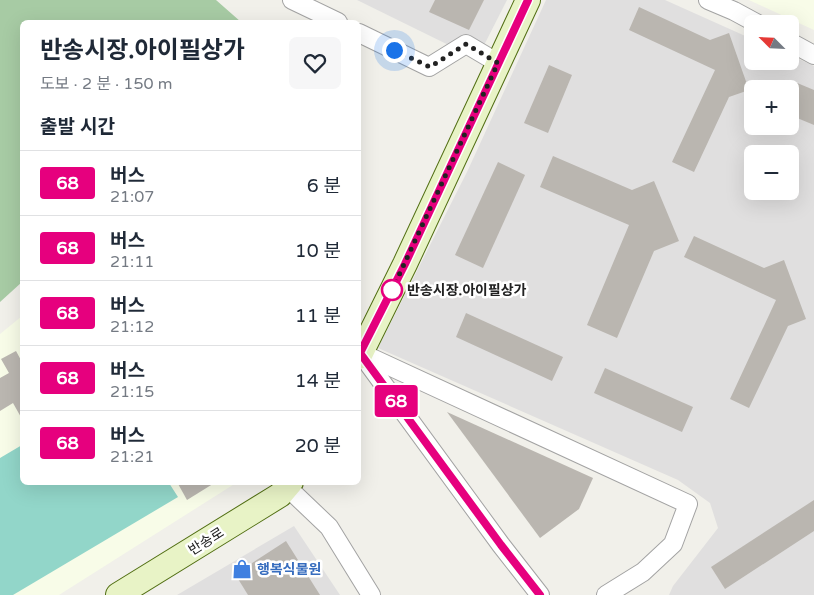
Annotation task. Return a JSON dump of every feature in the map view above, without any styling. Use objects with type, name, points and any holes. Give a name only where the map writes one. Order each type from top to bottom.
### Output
[{"type":"street","points":[[292,0],[334,20]]},
{"type":"street","points":[[361,353],[405,264],[528,0]]},
{"type":"street","points":[[708,0],[744,16]]},
{"type":"street","points":[[361,33],[430,67],[466,44],[498,63]]},
{"type":"street","points":[[799,47],[814,55]]},
{"type":"street","points":[[361,355],[688,504],[673,544],[643,572],[606,595]]},
{"type":"street","points":[[361,356],[540,595]]},
{"type":"street","points":[[289,485],[329,527],[371,595]]},
{"type":"street","name":"반송로","points":[[118,595],[280,495],[289,485]]},
{"type":"shaded area","points":[[357,0],[507,0],[477,59]]},
{"type":"shaded area","points":[[546,0],[665,0],[744,35],[744,70],[799,70],[799,59],[814,66],[814,595],[669,595],[673,586],[718,528],[710,503],[678,480],[378,348],[467,172]]},
{"type":"shaded area","points":[[749,0],[814,0],[814,30],[799,23],[799,15],[782,15]]},
{"type":"shaded area","points":[[20,318],[20,485],[233,485],[59,595],[0,595],[0,334]]},
{"type":"shaded area","points":[[20,446],[20,485],[170,485],[178,497],[13,595],[0,595],[0,458]]},
{"type":"shaded area","points":[[294,526],[340,595],[177,595]]},
{"type":"green space","points":[[0,0],[216,0],[239,20],[20,20],[20,284],[0,302]]},
{"type":"building","points":[[435,0],[484,0],[469,30],[429,12]]},
{"type":"building","points":[[639,7],[710,40],[729,33],[745,80],[744,92],[729,97],[694,172],[672,162],[715,70],[629,30]]},
{"type":"building","points":[[549,65],[572,75],[548,133],[524,123]]},
{"type":"building","points":[[799,84],[814,90],[814,125],[799,119]]},
{"type":"building","points":[[553,156],[632,190],[654,181],[679,241],[654,251],[617,338],[587,325],[629,225],[540,187]]},
{"type":"building","points":[[498,162],[525,175],[483,268],[455,255]]},
{"type":"building","points":[[694,236],[764,268],[784,260],[806,319],[788,326],[749,408],[730,399],[776,300],[684,257]]},
{"type":"building","points":[[466,313],[563,357],[552,381],[456,337]]},
{"type":"building","points":[[16,351],[20,358],[20,415],[13,403],[0,411],[0,378],[9,373],[1,359]]},
{"type":"building","points":[[605,368],[693,407],[682,432],[594,393]]},
{"type":"building","points":[[447,412],[593,478],[579,509],[540,538]]},
{"type":"building","points":[[179,485],[211,485],[187,500]]},
{"type":"building","points":[[814,500],[814,531],[725,589],[711,567]]},
{"type":"building","points":[[286,541],[320,595],[248,595],[235,574]]},
{"type":"bus line","name":"68","points":[[361,351],[405,264],[528,0]]},
{"type":"bus line","name":"68","points":[[361,354],[540,595]]},
{"type":"place","name":"반송시장.아이필상가","points":[[392,290]]},
{"type":"place","name":"행복식물원","points":[[242,569]]},
{"type":"route","points":[[392,290],[498,63],[466,44],[430,67],[394,50]]}]
